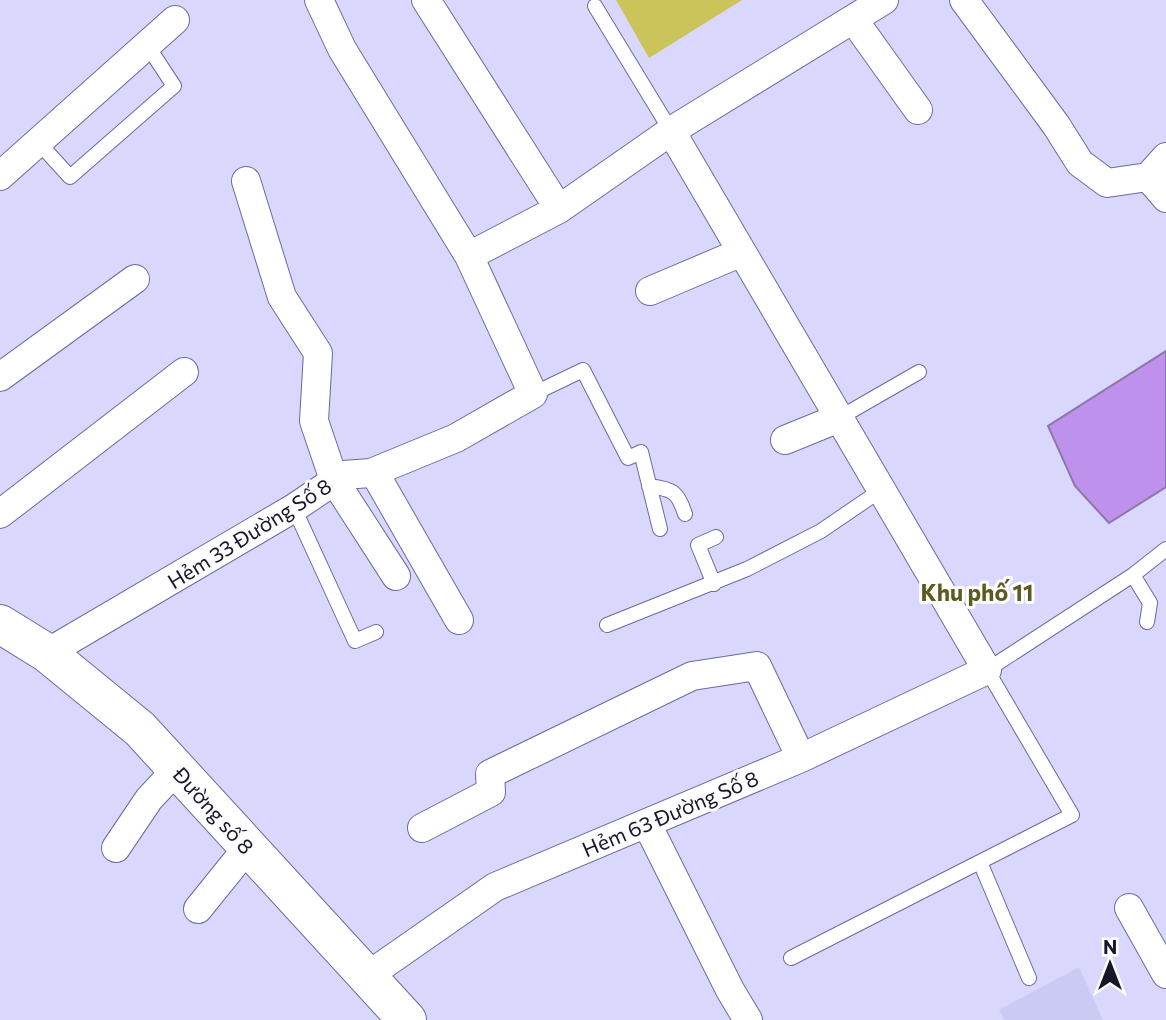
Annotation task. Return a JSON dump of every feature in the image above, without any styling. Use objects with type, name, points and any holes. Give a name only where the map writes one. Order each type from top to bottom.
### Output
[{"type":"street","points":[[318,0],[342,49],[469,256],[533,394]]},
{"type":"street","points":[[426,0],[558,209]]},
{"type":"street","points":[[469,256],[558,209],[671,131],[884,0]]},
{"type":"street","points":[[964,0],[1056,125],[1080,163],[1107,183],[1160,177]]},
{"type":"street","points":[[853,19],[918,110]]},
{"type":"street","points":[[0,176],[175,20]]},
{"type":"street","points":[[671,131],[987,670]]},
{"type":"street","points":[[246,181],[282,297],[318,353],[314,421],[334,480],[396,576]]},
{"type":"street","points":[[650,291],[742,252]]},
{"type":"street","points":[[0,377],[135,279]]},
{"type":"street","points":[[0,514],[184,372]]},
{"type":"street","name":"Hẻm 33 Đường Số 8","points":[[47,653],[294,508],[343,475],[374,472],[456,438],[533,394]]},
{"type":"street","points":[[785,440],[839,418]]},
{"type":"street","points":[[374,472],[459,620]]},
{"type":"street","name":"Đường số 8","points":[[0,624],[47,653],[140,729],[404,1019]]},
{"type":"street","points":[[422,828],[491,792],[490,774],[692,676],[757,666],[802,758]]},
{"type":"street","name":"Hẻm 63 Đường Số 8","points":[[366,977],[495,887],[802,758],[987,670]]},
{"type":"street","points":[[116,848],[149,799],[177,769]]},
{"type":"street","points":[[647,824],[730,990],[748,1020]]},
{"type":"street","points":[[198,909],[248,847]]},
{"type":"street","points":[[1129,908],[1166,974]]},
{"type":"lane","points":[[595,6],[671,131]]},
{"type":"lane","points":[[40,143],[70,177],[174,86],[147,45]]},
{"type":"lane","points":[[533,394],[583,370],[628,458],[641,452],[660,529]]},
{"type":"lane","points":[[839,418],[919,372]]},
{"type":"lane","points":[[649,486],[670,490],[679,497],[685,514]]},
{"type":"lane","points":[[607,625],[747,569],[821,531],[881,490]]},
{"type":"lane","points":[[294,508],[355,641],[376,632]]},
{"type":"lane","points":[[714,583],[698,545],[716,537]]},
{"type":"lane","points":[[791,958],[1072,815],[987,670],[1133,575],[1166,549]]},
{"type":"lane","points":[[1133,575],[1150,603],[1147,622]]},
{"type":"lane","points":[[980,862],[1029,978]]},
{"type":"shaded area","points":[[616,0],[742,0],[649,58]]},
{"type":"shaded area","points":[[1079,967],[1103,1020],[1004,1020],[999,1010]]},
{"type":"building","points":[[1166,351],[1166,487],[1109,523],[1075,486],[1048,426]]},
{"type":"district","name":"Khu phố 11","points":[[977,592]]}]
